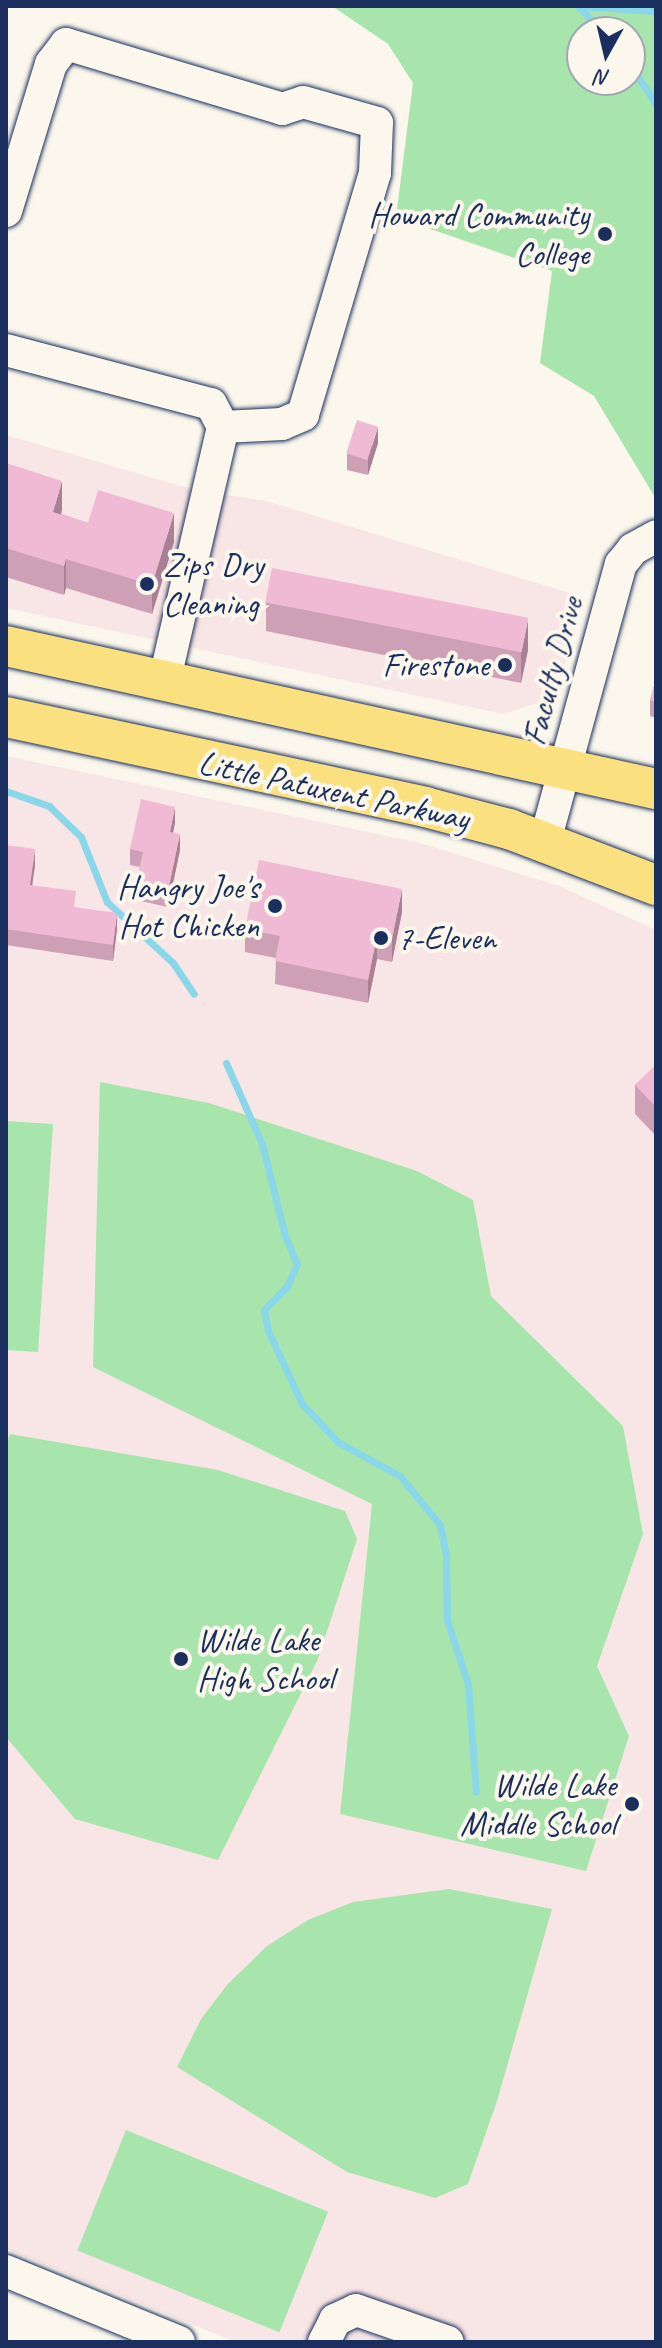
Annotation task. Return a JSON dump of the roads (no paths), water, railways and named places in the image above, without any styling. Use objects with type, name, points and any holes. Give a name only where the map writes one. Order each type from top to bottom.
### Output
[{"type":"main road","name":"Little Patuxent Parkway","points":[[6,646],[656,789]]},
{"type":"main road","name":"Little Patuxent Parkway","points":[[6,717],[425,807],[545,841],[656,885]]},
{"type":"street","points":[[6,211],[51,64],[66,44],[282,109],[303,102],[377,123],[375,173],[303,415],[282,424],[223,427]]},
{"type":"street","points":[[6,350],[211,404],[223,427],[164,683]]},
{"type":"street","name":"Faculty Drive","points":[[545,841],[621,564],[633,549],[656,536]]},
{"type":"street","points":[[6,2271],[179,2342]]},
{"type":"street","points":[[324,2342],[335,2320],[356,2310],[448,2342]]},
{"type":"waterway","points":[[578,6],[656,11]]},
{"type":"waterway","points":[[579,7],[587,16]]},
{"type":"waterway","points":[[646,89],[656,104]]},
{"type":"waterway","points":[[6,791],[49,806],[81,837],[107,902],[173,963],[194,994]]},
{"type":"waterway","points":[[226,1063],[262,1144],[285,1236],[297,1264],[287,1286],[264,1310],[268,1331],[302,1404],[338,1442],[400,1476],[440,1525],[446,1556],[447,1620],[468,1684],[476,1792]]},
{"type":"place","name":"Howard Community College","points":[[605,234]]},
{"type":"place","name":"Zips Dry Cleaning","points":[[147,584]]},
{"type":"place","name":"Firestone","points":[[505,665]]},
{"type":"place","name":"Hangry Joe's Hot Chicken","points":[[275,906]]},
{"type":"place","name":"7-Eleven","points":[[381,938]]},
{"type":"place","name":"Wilde Lake High School","points":[[181,1659]]},
{"type":"place","name":"Wilde Lake Middle School","points":[[632,1804]]}]
